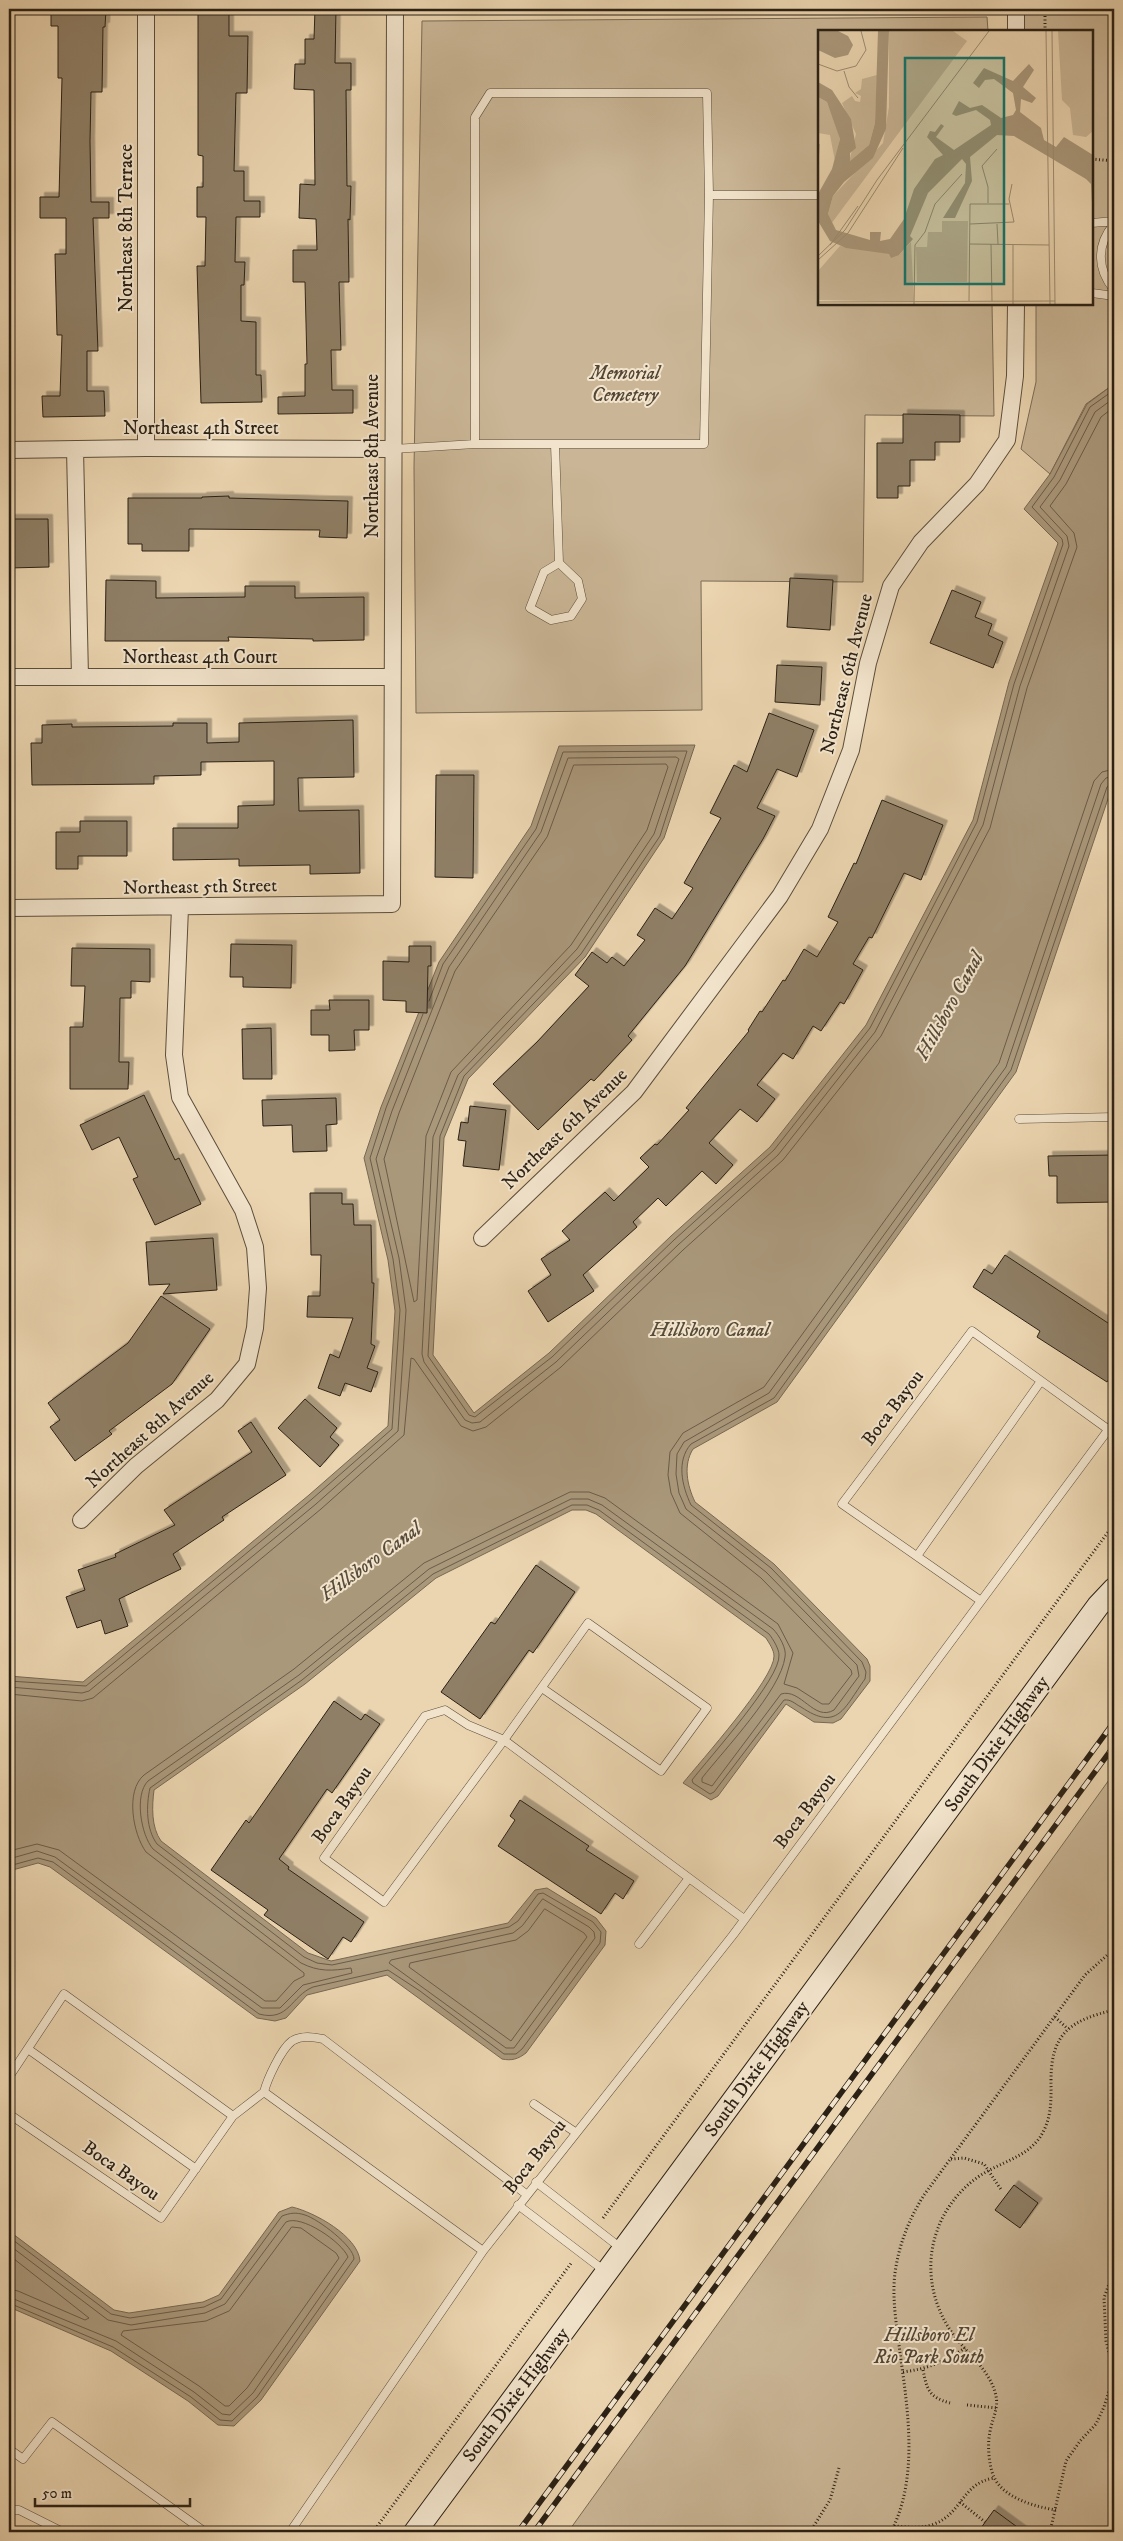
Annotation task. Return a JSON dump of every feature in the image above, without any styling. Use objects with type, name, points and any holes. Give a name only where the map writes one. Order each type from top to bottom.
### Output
[{"type":"main road","name":"South Dixie Highway","points":[[415,2532],[1098,1606],[1114,1578]]},
{"type":"main road","name":"South Dixie Highway","points":[[1098,1606],[1114,1589]]},
{"type":"street","name":"Northeast 8th Terrace","points":[[146,9],[146,448]]},
{"type":"street","name":"Northeast 8th Avenue","points":[[392,904],[391,677],[395,9]]},
{"type":"street","points":[[1016,9],[1016,30]]},
{"type":"street","name":"Northeast 6th Avenue","points":[[482,1238],[634,1092],[780,896],[820,829],[851,750],[868,662],[891,586],[921,542],[977,484],[1007,440],[1016,376],[1016,305]]},
{"type":"street","name":"Northeast 4th Street","points":[[9,450],[146,448],[393,449]]},
{"type":"street","points":[[75,449],[80,677]]},
{"type":"street","name":"Northeast 4th Court","points":[[9,677],[391,677]]},
{"type":"street","name":"Northeast 5th Street","points":[[9,908],[180,908],[392,904]]},
{"type":"street","name":"Northeast 8th Avenue","points":[[81,1520],[136,1466],[217,1400],[247,1364],[255,1328],[258,1288],[255,1247],[243,1210],[180,1097],[174,1056],[180,908]]},
{"type":"lane","points":[[393,449],[475,444],[704,444],[709,194],[707,93],[490,93],[475,117],[475,444]]},
{"type":"lane","points":[[709,194],[818,194]]},
{"type":"lane","points":[[1093,223],[1114,223]]},
{"type":"lane","points":[[1114,223],[1100,249],[1102,270],[1114,290]]},
{"type":"lane","points":[[1093,293],[1114,296]]},
{"type":"lane","points":[[555,444],[559,564],[578,581],[582,599],[571,616],[551,620],[530,608],[544,572],[559,564]]},
{"type":"lane","points":[[1020,1119],[1114,1117]]},
{"type":"lane","name":"Boca Bayou","points":[[982,1601],[842,1504],[972,1331],[1109,1430]]},
{"type":"lane","points":[[917,1556],[1041,1381]]},
{"type":"lane","name":"Boca Bayou","points":[[290,2532],[483,2251],[526,2194],[744,1920],[1114,1422]]},
{"type":"lane","name":"Boca Bayou","points":[[542,1688],[661,1771],[707,1708],[588,1623],[504,1740],[384,1902],[324,1858],[425,1716],[445,1710],[468,1725],[504,1740],[744,1920]]},
{"type":"lane","points":[[640,1944],[689,1878]]},
{"type":"lane","points":[[9,2077],[64,1994],[234,2116]]},
{"type":"lane","points":[[483,2251],[264,2092],[268,2076],[292,2042],[310,2036],[323,2040],[526,2194]]},
{"type":"lane","points":[[28,2049],[196,2169]]},
{"type":"lane","name":"Boca Bayou","points":[[9,2114],[160,2218],[234,2116],[264,2092]]},
{"type":"lane","points":[[534,2104],[576,2132]]},
{"type":"lane","points":[[536,2182],[623,2250]]},
{"type":"lane","points":[[518,2205],[607,2273]]},
{"type":"lane","points":[[9,2450],[23,2459],[52,2422],[205,2532]]},
{"type":"lane","points":[[9,2510],[19,2510],[63,2532]]},
{"type":"path","points":[[1045,9],[1045,30]]},
{"type":"path","points":[[1093,159],[1114,161]]},
{"type":"path","points":[[596,2229],[1114,1524]]},
{"type":"path","points":[[891,2532],[900,2516],[906,2486],[909,2454],[903,2372],[895,2307],[895,2275],[900,2249],[911,2217],[1085,1975],[1114,1949]]},
{"type":"path","points":[[1056,2510],[1027,2503],[1008,2492],[994,2478],[990,2432],[997,2408],[996,2395],[989,2376],[955,2337],[935,2301],[932,2282],[932,2255],[937,2231],[949,2206],[966,2186],[990,2170],[1018,2157],[1035,2144],[1045,2129],[1051,2109],[1051,2066],[1058,2046],[1068,2029],[1083,2018],[1114,2010]]},
{"type":"path","points":[[1055,2017],[1068,2029]]},
{"type":"path","points":[[951,2159],[975,2160],[984,2164],[990,2170],[1002,2191]]},
{"type":"path","points":[[373,2532],[580,2252]]},
{"type":"path","points":[[1050,2532],[1066,2461],[1096,2424],[1104,2407],[1111,2384],[1112,2365],[1106,2341],[1104,2298],[1114,2270]]},
{"type":"path","points":[[903,2372],[923,2370],[944,2361],[965,2348]]},
{"type":"path","points":[[923,2370],[931,2393],[937,2400],[950,2403]]},
{"type":"path","points":[[967,2405],[997,2408]]},
{"type":"path","points":[[810,2532],[830,2500],[839,2468]]},
{"type":"path","points":[[894,2526],[919,2528],[934,2524],[947,2517],[968,2490],[981,2480],[994,2478]]},
{"type":"path","points":[[960,2502],[986,2522]]},
{"type":"green space","points":[[1023,9],[1114,9],[1114,384],[1086,404],[1050,474],[1021,449],[1036,382],[1036,305],[1093,305],[1093,30],[1024,30]]},
{"type":"green space","name":"Memorial Cemetery","points":[[987,17],[988,30],[818,30],[818,305],[992,305],[994,416],[865,415],[863,582],[701,581],[702,710],[416,713],[414,467],[422,21]]},
{"type":"green space","name":"Hillsboro El Rio Park South","points":[[1114,1773],[1114,2532],[568,2532]]},
{"type":"water","name":"Hillsboro Canal","points":[[1114,384],[1114,781],[1016,1072],[777,1402],[693,1449],[688,1462],[688,1482],[695,1502],[774,1564],[867,1659],[870,1666],[870,1681],[841,1719],[833,1723],[814,1722],[786,1704],[718,1796],[711,1800],[683,1783],[735,1720],[763,1682],[771,1667],[774,1656],[772,1649],[766,1638],[596,1514],[586,1510],[572,1510],[436,1578],[305,1684],[154,1790],[154,1823],[161,1841],[308,1953],[331,1961],[508,1923],[535,1890],[547,1888],[596,1918],[606,1931],[605,1945],[526,2053],[515,2059],[502,2059],[387,1975],[307,1995],[286,2018],[275,2021],[257,2018],[50,1867],[38,1863],[9,1871],[9,1676],[83,1682],[309,1495],[388,1426],[395,1311],[388,1260],[364,1158],[381,1107],[439,962],[531,826],[559,746],[695,745],[664,838],[585,957],[468,1079],[444,1138],[433,1355],[474,1413],[549,1353],[671,1236],[770,1147],[866,1025],[973,820],[1009,682],[1058,543],[1024,509],[1050,474],[1087,404]]},
{"type":"water","points":[[292,2207],[312,2214],[333,2226],[352,2243],[360,2261],[261,2400],[234,2426],[218,2425],[188,2401],[111,2351],[9,2307],[9,2231],[114,2310],[129,2313],[203,2302],[219,2295],[279,2212]]},
{"type":"building","points":[[51,9],[106,9],[105,27],[103,27],[102,92],[91,92],[90,141],[91,202],[109,202],[109,218],[93,218],[98,351],[87,351],[87,391],[104,391],[105,416],[43,417],[42,396],[60,396],[62,335],[57,335],[55,254],[66,254],[66,218],[40,218],[40,197],[59,197],[62,78],[58,78],[58,26],[51,26]]},
{"type":"building","points":[[198,9],[229,9],[229,36],[248,36],[247,93],[236,93],[234,171],[244,171],[244,201],[260,201],[260,217],[236,217],[235,262],[245,262],[244,285],[241,285],[241,321],[256,322],[256,375],[261,375],[262,402],[201,403],[197,266],[205,266],[206,217],[197,217],[197,187],[203,187],[203,156],[198,155]]},
{"type":"building","points":[[315,9],[336,9],[335,63],[351,63],[351,90],[346,90],[347,186],[351,186],[350,220],[348,219],[349,282],[339,282],[341,350],[331,350],[332,390],[353,390],[353,413],[278,414],[278,397],[305,396],[305,364],[307,364],[305,282],[293,282],[293,250],[317,250],[316,219],[299,218],[300,184],[315,185],[314,90],[294,89],[295,64],[305,64],[305,39],[314,39]]},
{"type":"building","points":[[903,414],[960,415],[960,442],[935,442],[935,460],[910,460],[910,486],[898,486],[898,498],[877,498],[877,443],[903,443]]},
{"type":"building","points":[[229,496],[229,498],[348,501],[347,538],[319,537],[320,530],[189,529],[189,551],[142,551],[142,544],[128,544],[128,498]]},
{"type":"building","points":[[9,519],[48,519],[49,567],[9,568]]},
{"type":"building","points":[[790,578],[833,580],[830,630],[787,627]]},
{"type":"building","points":[[106,580],[156,581],[156,598],[245,597],[245,586],[295,586],[295,598],[364,597],[364,640],[313,641],[313,639],[228,637],[229,641],[105,641]]},
{"type":"building","points":[[952,590],[981,602],[975,617],[992,624],[988,635],[1003,642],[993,668],[930,643]]},
{"type":"building","points":[[777,665],[822,667],[820,705],[775,702]]},
{"type":"building","points":[[769,713],[814,730],[797,777],[777,769],[757,808],[775,816],[763,839],[685,966],[628,1036],[632,1040],[594,1081],[591,1079],[538,1130],[493,1084],[537,1042],[589,986],[575,975],[592,952],[607,963],[612,957],[624,966],[645,940],[637,935],[655,908],[672,919],[693,888],[684,883],[721,818],[710,813],[734,765],[747,772]]},
{"type":"building","points":[[353,720],[354,777],[298,778],[299,811],[359,810],[360,873],[310,874],[310,865],[239,866],[239,859],[173,860],[173,828],[238,828],[238,806],[274,805],[274,761],[201,762],[201,775],[154,776],[154,784],[32,785],[31,743],[42,743],[42,725],[72,724],[72,727],[173,726],[173,723],[207,723],[207,743],[239,742],[239,723]]},
{"type":"building","points":[[436,775],[474,775],[473,878],[435,877]]},
{"type":"building","points":[[882,800],[943,825],[921,880],[904,873],[872,938],[869,937],[853,964],[863,970],[844,1004],[840,1002],[821,1031],[813,1026],[793,1059],[783,1053],[757,1085],[775,1099],[757,1122],[740,1109],[709,1143],[733,1165],[716,1184],[702,1171],[666,1206],[658,1198],[633,1222],[637,1227],[583,1275],[594,1291],[548,1322],[528,1291],[551,1275],[541,1259],[570,1240],[562,1231],[605,1192],[614,1201],[649,1167],[640,1158],[655,1144],[657,1145],[689,1110],[686,1108],[749,1031],[760,1011],[762,1012],[783,980],[785,981],[804,949],[817,957],[838,922],[828,917],[854,863],[856,864]]},
{"type":"building","points":[[80,821],[127,821],[127,856],[78,856],[78,869],[56,869],[56,832],[80,832]]},
{"type":"building","points":[[231,944],[292,945],[291,988],[243,987],[243,977],[230,977]]},
{"type":"building","points":[[409,946],[431,946],[431,966],[428,966],[427,1013],[406,1012],[406,1001],[383,1000],[383,961],[409,962]]},
{"type":"building","points":[[72,948],[150,949],[150,982],[131,981],[131,998],[120,998],[119,1062],[129,1062],[128,1089],[70,1089],[70,1027],[83,1027],[85,986],[71,986]]},
{"type":"building","points":[[329,1000],[369,1000],[369,1030],[354,1030],[355,1050],[329,1051],[329,1035],[311,1035],[311,1010],[330,1010]]},
{"type":"building","points":[[271,1028],[272,1079],[243,1079],[242,1029]]},
{"type":"building","points":[[144,1095],[175,1160],[179,1158],[201,1204],[155,1225],[133,1179],[138,1177],[119,1137],[92,1150],[80,1125]]},
{"type":"building","points":[[336,1098],[337,1124],[326,1125],[327,1151],[293,1152],[292,1125],[263,1126],[262,1100]]},
{"type":"building","points":[[470,1106],[506,1110],[499,1170],[463,1166],[466,1141],[458,1140],[461,1122],[468,1123]]},
{"type":"building","points":[[1114,1155],[1114,1202],[1057,1203],[1057,1176],[1049,1176],[1048,1156]]},
{"type":"building","points":[[310,1193],[342,1193],[342,1204],[353,1204],[354,1225],[371,1225],[372,1283],[374,1283],[371,1344],[375,1346],[367,1368],[378,1372],[371,1392],[345,1383],[340,1396],[318,1388],[330,1354],[339,1358],[353,1318],[307,1317],[308,1296],[320,1296],[321,1255],[311,1255]]},
{"type":"building","points":[[213,1238],[217,1290],[163,1294],[170,1284],[149,1285],[146,1242]]},
{"type":"building","points":[[1005,1255],[1114,1327],[1114,1371],[1107,1382],[1037,1337],[1040,1331],[973,1287],[984,1269],[992,1274]]},
{"type":"building","points":[[161,1296],[210,1329],[172,1384],[109,1431],[112,1434],[75,1461],[50,1427],[60,1420],[48,1403],[128,1343]]},
{"type":"building","points":[[305,1399],[337,1428],[330,1437],[339,1445],[320,1467],[278,1428]]},
{"type":"building","points":[[251,1422],[286,1475],[222,1517],[224,1520],[173,1554],[181,1569],[119,1599],[128,1626],[105,1634],[101,1620],[77,1628],[66,1597],[85,1590],[78,1570],[116,1557],[115,1554],[175,1525],[164,1510],[252,1452],[238,1431]]},
{"type":"building","points":[[536,1565],[575,1592],[533,1653],[529,1650],[480,1719],[441,1692],[491,1622],[495,1624]]},
{"type":"building","points":[[334,1701],[361,1720],[365,1714],[380,1724],[332,1793],[327,1789],[279,1859],[289,1867],[288,1869],[364,1922],[351,1942],[343,1937],[328,1959],[264,1915],[268,1910],[211,1870],[246,1820],[249,1823]]},
{"type":"building","points":[[520,1800],[589,1846],[586,1850],[634,1881],[623,1899],[615,1893],[601,1914],[498,1846],[515,1820],[510,1816]]},
{"type":"building","points":[[1014,2185],[1038,2203],[1020,2228],[995,2210]]},
{"type":"building","points":[[994,2510],[1024,2532],[978,2532]]},
{"type":"railway","points":[[518,2532],[1114,1722]]},
{"type":"railway","points":[[534,2532],[1114,1746]]}]
